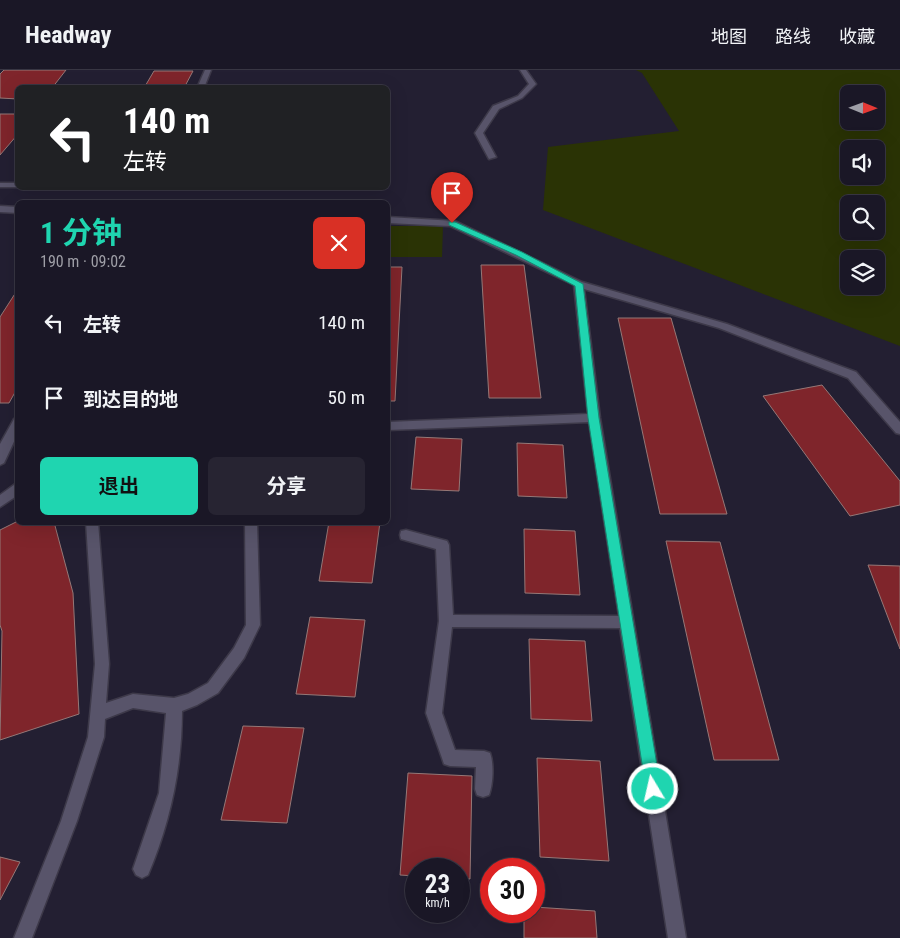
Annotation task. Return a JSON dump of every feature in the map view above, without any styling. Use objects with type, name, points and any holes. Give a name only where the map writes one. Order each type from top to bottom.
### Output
[{"type":"street","points":[[201,85],[208,70]]},
{"type":"street","points":[[492,157],[479,132],[496,108],[520,97],[533,84],[523,70]]},
{"type":"street","points":[[0,185],[15,185]]},
{"type":"street","points":[[0,209],[15,210]]},
{"type":"street","points":[[390,220],[452,223],[579,284],[723,326],[852,376],[900,430]]},
{"type":"street","points":[[579,284],[594,418],[677,938]]},
{"type":"street","points":[[390,426],[594,418]]},
{"type":"street","points":[[0,460],[3,449],[15,427]]},
{"type":"street","points":[[0,502],[15,490]]},
{"type":"street","points":[[23,938],[69,821],[96,737],[102,664],[92,525]]},
{"type":"street","points":[[98,714],[133,701],[174,706],[192,700],[213,688],[239,653],[252,625],[251,525]]},
{"type":"street","points":[[406,535],[442,545],[446,620],[434,713],[450,758],[484,759],[483,789]]},
{"type":"street","points":[[446,620],[626,622]]},
{"type":"street","points":[[142,869],[167,793],[174,730],[174,706]]},
{"type":"green space","points":[[636,70],[900,70],[900,346],[543,210],[548,147],[679,131],[642,73]]},
{"type":"green space","points":[[390,226],[443,226],[442,257],[390,257]]},
{"type":"building","points":[[4,70],[66,70],[54,85],[15,85],[15,99],[0,98],[0,74]]},
{"type":"building","points":[[154,71],[193,71],[186,85],[146,85]]},
{"type":"building","points":[[0,114],[15,114],[15,138],[0,155]]},
{"type":"building","points":[[481,265],[524,265],[541,398],[489,398]]},
{"type":"building","points":[[390,267],[402,267],[395,401],[390,401]]},
{"type":"building","points":[[15,294],[15,392],[9,403],[0,403],[0,317]]},
{"type":"building","points":[[618,318],[671,318],[727,514],[660,514]]},
{"type":"building","points":[[822,385],[900,481],[900,505],[850,516],[763,396]]},
{"type":"building","points":[[416,437],[462,439],[459,491],[411,489]]},
{"type":"building","points":[[517,443],[563,445],[567,498],[518,496]]},
{"type":"building","points":[[15,522],[15,525],[55,525],[73,593],[79,714],[0,740],[2,631],[0,625],[0,530]]},
{"type":"building","points":[[328,525],[380,525],[372,583],[319,581]]},
{"type":"building","points":[[524,529],[575,531],[580,595],[525,593]]},
{"type":"building","points":[[666,541],[720,542],[779,760],[714,760]]},
{"type":"building","points":[[868,565],[900,566],[900,649]]},
{"type":"building","points":[[310,617],[365,620],[355,697],[296,694]]},
{"type":"building","points":[[529,639],[585,641],[592,721],[531,719]]},
{"type":"building","points":[[243,726],[304,728],[287,823],[221,820]]},
{"type":"building","points":[[537,758],[600,761],[609,861],[540,857]]},
{"type":"building","points":[[408,773],[472,776],[470,879],[470,858],[405,858],[405,875],[400,875]]},
{"type":"building","points":[[0,857],[20,862],[0,900]]},
{"type":"building","points":[[545,908],[595,911],[597,938],[524,938],[524,923],[545,923]]},
{"type":"route","points":[[452,223],[579,284],[594,418],[653,789]]}]
